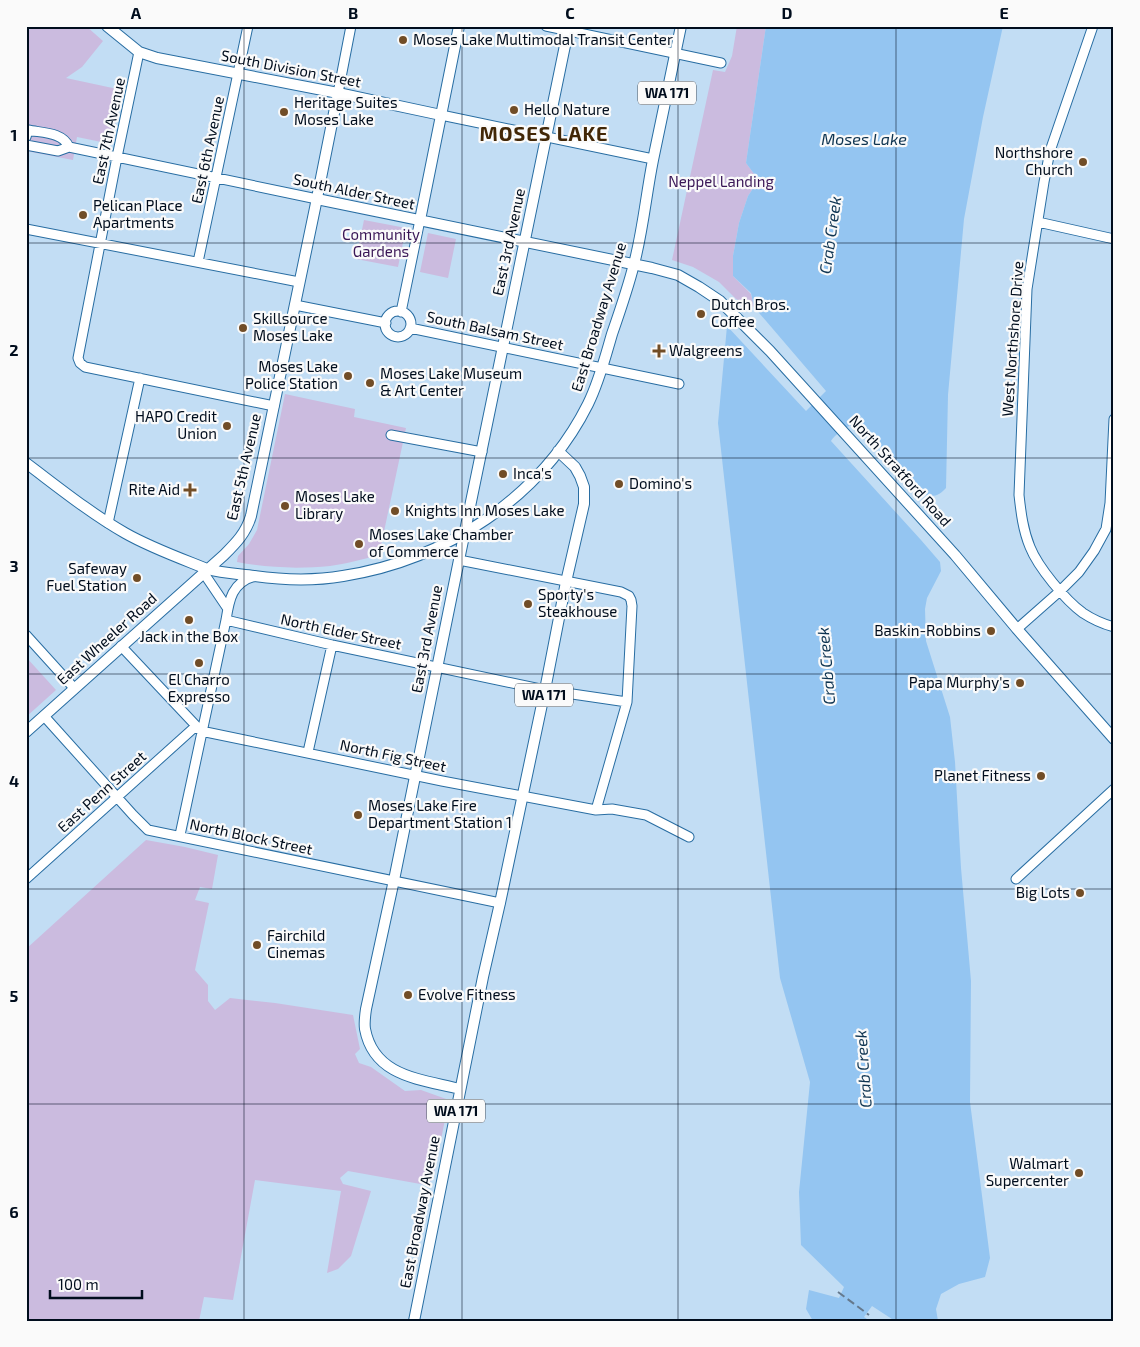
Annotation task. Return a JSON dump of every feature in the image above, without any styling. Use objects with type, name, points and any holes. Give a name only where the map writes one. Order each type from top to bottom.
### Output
[{"type":"main road","name":"South Division Street","points":[[107,26],[140,52],[156,58],[440,115]]},
{"type":"main road","points":[[420,220],[459,26]]},
{"type":"main road","name":"WA 171","points":[[653,159],[681,26]]},
{"type":"main road","name":"East 3rd Avenue","points":[[460,1088],[410,1077],[396,1072],[383,1063],[375,1053],[369,1040],[365,1027],[366,1009],[569,29]]},
{"type":"main road","name":"East 5th Avenue","points":[[205,571],[234,545],[249,523],[338,93]]},
{"type":"main road","name":"East Broadway Avenue","points":[[414,1321],[483,977],[584,504],[584,487],[580,476],[575,467],[558,451],[580,418],[602,367],[634,264],[653,159]]},
{"type":"main road","name":"South Alder Street","points":[[317,199],[634,264]]},
{"type":"main road","name":"North Stratford Road","points":[[634,264],[678,275],[700,286],[720,301],[770,351],[955,555],[1114,739]]},
{"type":"main road","points":[[26,463],[108,523],[144,543],[205,571],[294,579],[316,579],[378,569],[434,549],[487,519],[520,493],[558,451]]},
{"type":"main road","name":"East Wheeler Road","points":[[26,732],[205,571]]},
{"type":"street","name":"East 6th Avenue","points":[[198,262],[248,26]]},
{"type":"street","points":[[338,93],[351,26]]},
{"type":"street","points":[[546,26],[569,29],[721,63]]},
{"type":"street","name":"West Northshore Drive","points":[[1094,26],[1050,152],[1027,288],[1019,495],[1022,522],[1030,548],[1041,568],[1060,591],[1082,612],[1103,624],[1114,627]]},
{"type":"street","name":"East 7th Avenue","points":[[140,52],[117,157],[78,358],[80,363],[85,366],[140,378]]},
{"type":"street","name":"South Division Street","points":[[440,115],[653,159]]},
{"type":"street","name":"South Alder Street","points":[[26,137],[28,130],[59,136],[66,141],[68,147]]},
{"type":"street","name":"South Alder Street","points":[[26,145],[58,152],[68,147],[317,199]]},
{"type":"street","points":[[386,323],[386,319],[391,314],[401,312],[420,220]]},
{"type":"street","points":[[1038,222],[1114,239]]},
{"type":"street","points":[[26,229],[299,282]]},
{"type":"street","name":"South Balsam Street","points":[[295,305],[386,323],[387,330],[392,336],[396,337],[407,334],[411,324],[408,316],[401,312]]},
{"type":"street","name":"South Balsam Street","points":[[410,328],[680,384]]},
{"type":"street","points":[[108,523],[140,378],[274,406]]},
{"type":"street","points":[[1017,629],[1079,572],[1110,530],[1114,418]]},
{"type":"street","points":[[391,435],[482,452]]},
{"type":"street","points":[[459,560],[621,592],[629,596],[631,600],[632,621],[627,702],[596,810]]},
{"type":"street","points":[[205,571],[228,609]]},
{"type":"street","points":[[180,836],[199,728],[229,602],[236,587],[255,576]]},
{"type":"street","name":"North Elder Street","points":[[226,620],[332,645],[545,690],[627,702]]},
{"type":"street","points":[[26,635],[74,688]]},
{"type":"street","points":[[308,752],[332,645]]},
{"type":"street","points":[[122,646],[199,728]]},
{"type":"street","name":"North Block Street","points":[[44,716],[148,830],[500,903]]},
{"type":"street","name":"North Fig Street","points":[[199,728],[522,796],[596,810],[612,809],[646,815],[689,837]]},
{"type":"street","name":"East Penn Street","points":[[26,878],[117,797],[199,728]]},
{"type":"street","points":[[1016,879],[1114,789]]},
{"type":"green space","points":[[34,26],[86,26],[103,41],[82,67],[66,78],[122,90],[111,144],[77,137],[73,160],[26,151],[26,33]]},
{"type":"green space","name":"Neppel Landing","points":[[737,26],[766,26],[746,163],[755,175],[754,187],[748,196],[739,223],[733,256],[733,276],[751,294],[754,307],[736,299],[719,282],[693,267],[672,260],[713,70],[725,72],[732,56]]},
{"type":"green space","name":"Community Gardens","points":[[364,220],[406,228],[398,267],[356,259]]},
{"type":"green space","name":"Community Gardens","points":[[428,233],[456,239],[448,278],[420,272]]},
{"type":"green space","points":[[285,394],[355,409],[354,417],[406,428],[379,555],[342,564],[318,567],[271,567],[237,562],[238,556],[249,544],[257,530]]},
{"type":"green space","points":[[26,657],[56,690],[26,717]]},
{"type":"green space","points":[[146,840],[218,855],[212,889],[200,887],[195,900],[209,903],[195,970],[208,985],[208,1001],[215,1010],[230,998],[353,1015],[360,1049],[355,1054],[359,1063],[371,1067],[405,1091],[421,1090],[449,1100],[433,1179],[426,1185],[348,1171],[340,1178],[343,1184],[371,1191],[351,1256],[338,1269],[327,1273],[341,1191],[255,1180],[233,1300],[204,1297],[199,1321],[26,1321],[26,949]]},
{"type":"water","name":"Moses Lake","points":[[766,26],[1003,26],[983,117],[964,219],[948,395],[946,488],[936,495],[925,494],[859,423],[844,429],[831,441],[940,562],[941,571],[927,598],[925,609],[926,641],[950,717],[955,762],[961,868],[971,981],[970,1102],[990,1258],[985,1277],[959,1284],[941,1294],[936,1309],[938,1321],[895,1321],[872,1306],[864,1317],[870,1321],[813,1321],[806,1309],[809,1290],[839,1298],[844,1287],[801,1245],[799,1192],[810,1082],[780,978],[718,423],[727,326],[806,411],[826,391],[754,307],[751,293],[733,276],[733,256],[739,223],[748,196],[754,187],[755,175],[746,163]]},
{"type":"railway","points":[[838,1292],[869,1315]]},
{"type":"place","name":"Moses Lake Multimodal Transit Center","points":[[403,40]]},
{"type":"place","name":"Hello Nature","points":[[514,110]]},
{"type":"place","name":"Heritage Suites Moses Lake","points":[[284,112]]},
{"type":"place","name":"Northshore Church","points":[[1083,162]]},
{"type":"place","name":"Pelican Place Apartments","points":[[83,215]]},
{"type":"place","name":"Dutch Bros. Coffee","points":[[701,314]]},
{"type":"place","name":"Skillsource Moses Lake","points":[[243,328]]},
{"type":"place","name":"Walgreens","points":[[659,351]]},
{"type":"place","name":"Moses Lake Police Station","points":[[348,376]]},
{"type":"place","name":"Moses Lake Museum & Art Center","points":[[370,383]]},
{"type":"place","name":"HAPO Credit Union","points":[[227,426]]},
{"type":"place","name":"Inca's","points":[[503,474]]},
{"type":"place","name":"Domino's","points":[[619,484]]},
{"type":"place","name":"Rite Aid","points":[[190,490]]},
{"type":"place","name":"Moses Lake Library","points":[[285,506]]},
{"type":"place","name":"Knights Inn Moses Lake","points":[[395,511]]},
{"type":"place","name":"Moses Lake Chamber of Commerce","points":[[359,544]]},
{"type":"place","name":"Safeway Fuel Station","points":[[137,578]]},
{"type":"place","name":"Sporty's Steakhouse","points":[[528,604]]},
{"type":"place","name":"Jack in the Box","points":[[189,620]]},
{"type":"place","name":"Baskin-Robbins","points":[[991,631]]},
{"type":"place","name":"El Charro Expresso","points":[[199,663]]},
{"type":"place","name":"Papa Murphy's","points":[[1020,683]]},
{"type":"place","name":"Planet Fitness","points":[[1041,776]]},
{"type":"place","name":"Moses Lake Fire Department Station 1","points":[[358,815]]},
{"type":"place","name":"Big Lots","points":[[1080,893]]},
{"type":"place","name":"Fairchild Cinemas","points":[[257,945]]},
{"type":"place","name":"Evolve Fitness","points":[[408,995]]},
{"type":"place","name":"Walmart Supercenter","points":[[1079,1173]]},
{"type":"district","name":"MOSES LAKE","points":[[544,134]]},
{"type":"water label","name":"Crab Creek","points":[[830,235]]},
{"type":"water label","name":"Crab Creek","points":[[826,666]]},
{"type":"water label","name":"Crab Creek","points":[[863,1069]]}]
